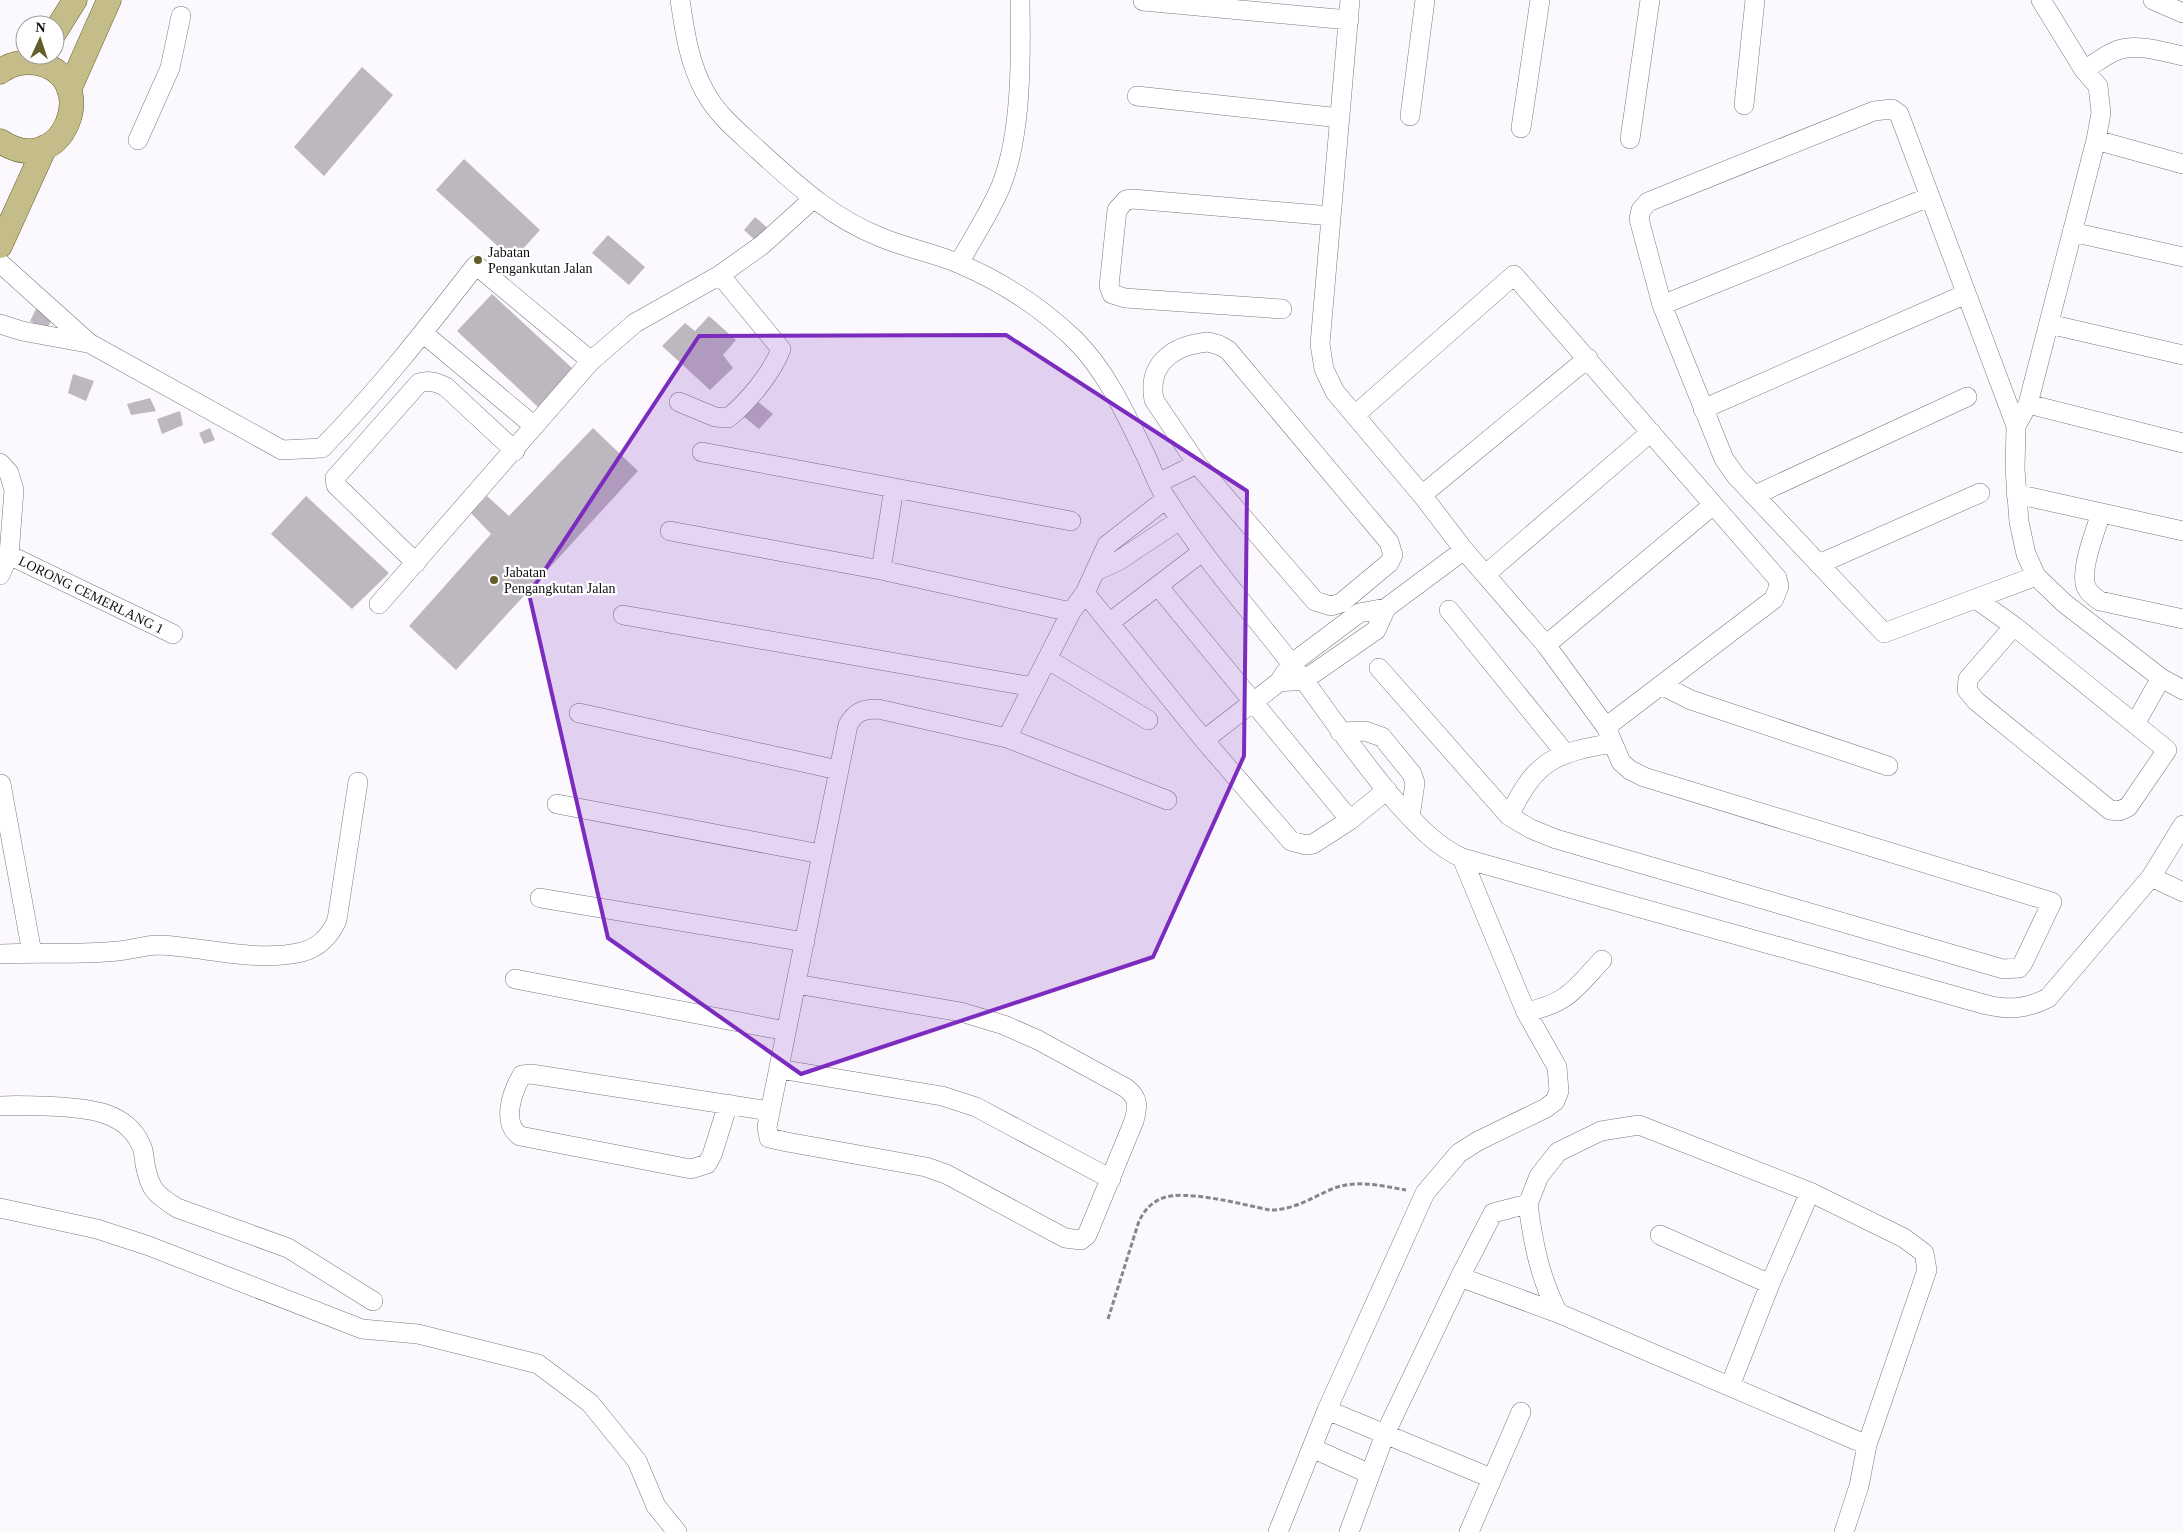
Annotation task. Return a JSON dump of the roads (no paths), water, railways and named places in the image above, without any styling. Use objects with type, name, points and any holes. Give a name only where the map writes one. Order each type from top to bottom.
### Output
[{"type":"main road","points":[[65,16],[75,0]]},
{"type":"main road","points":[[69,90],[109,0]]},
{"type":"main road","points":[[0,72],[15,64]]},
{"type":"main road","points":[[0,141],[22,150],[34,150],[45,147],[60,136],[70,121],[73,106],[69,90],[63,79],[53,70],[43,65]]},
{"type":"main road","points":[[0,246],[45,147]]},
{"type":"street","points":[[680,0],[686,46],[706,94],[722,116],[812,199],[850,223],[879,237],[959,264],[1017,293],[1053,319],[1078,344],[1107,382],[1127,417],[1162,491],[1202,552],[1304,680],[1340,732],[1386,790],[1425,835],[1448,851],[1462,858],[2006,1009],[2020,1009],[2048,998],[2151,877],[2183,825]]},
{"type":"street","points":[[959,264],[1001,186],[1012,149],[1016,127],[1020,0]]},
{"type":"street","points":[[1350,0],[1320,344],[1324,369],[1335,392],[1422,496],[1464,550],[1546,645],[1610,735],[1621,762],[1630,770],[1644,777],[2052,902],[2023,963],[2019,968],[2003,969],[1556,839],[1531,829],[1509,816],[1379,668]]},
{"type":"street","points":[[1410,116],[1425,0]]},
{"type":"street","points":[[1521,128],[1540,0]]},
{"type":"street","points":[[1630,139],[1650,0]]},
{"type":"street","points":[[1744,105],[1755,0]]},
{"type":"street","points":[[2016,426],[2028,404],[2102,113],[2102,101],[2098,86],[2084,70],[2041,0]]},
{"type":"street","points":[[2153,0],[2183,13]]},
{"type":"street","points":[[1143,1],[1349,20]]},
{"type":"street","points":[[138,140],[170,68],[181,16]]},
{"type":"street","points":[[2084,70],[2118,50],[2131,48],[2183,56]]},
{"type":"street","points":[[1137,96],[1340,118]]},
{"type":"street","points":[[2036,576],[1884,633],[1755,495],[1724,459],[1662,305],[1639,218],[1641,210],[1648,202],[1874,110],[1892,109],[1899,114],[2016,426],[2015,469],[2019,522],[2026,554],[2036,576],[2064,603],[2161,678],[2183,690]]},
{"type":"street","points":[[2096,140],[2183,164]]},
{"type":"street","points":[[1662,305],[1929,198]]},
{"type":"street","points":[[379,604],[515,451],[534,426],[591,361],[635,323],[720,275],[762,245],[812,199]]},
{"type":"street","points":[[1282,310],[1117,297],[1112,294],[1109,286],[1117,210],[1126,200],[1133,199],[1331,216]]},
{"type":"street","points":[[2072,232],[2183,257]]},
{"type":"street","points":[[0,263],[89,343],[282,450],[322,448],[423,333],[476,265],[591,361]]},
{"type":"street","points":[[679,402],[715,417],[728,418],[738,410],[776,363],[781,349],[720,275]]},
{"type":"street","points":[[1355,415],[1514,275],[1777,578],[1778,586],[1774,599],[1661,685],[1610,735],[1551,759],[1531,778],[1518,797],[1509,816]]},
{"type":"street","points":[[1703,409],[1966,294]]},
{"type":"street","points":[[0,324],[22,331],[89,343]]},
{"type":"street","points":[[2049,324],[2183,355]]},
{"type":"street","points":[[423,333],[534,426]]},
{"type":"street","points":[[1208,342],[1228,350],[1389,542],[1393,555],[1389,562],[1341,603],[1331,606],[1315,601],[1197,464],[1154,400],[1152,388],[1154,375],[1162,362],[1177,350],[1193,344],[1208,342]]},
{"type":"street","points":[[1422,496],[1588,358]]},
{"type":"street","points":[[416,563],[336,484],[335,478],[419,383],[427,381],[436,382],[446,387],[515,451]]},
{"type":"street","points":[[1755,495],[1967,397]]},
{"type":"street","points":[[2028,404],[2183,443]]},
{"type":"street","points":[[1486,574],[1650,432]]},
{"type":"street","points":[[702,452],[1071,521]]},
{"type":"street","points":[[0,463],[9,473],[14,490],[9,555],[0,575]]},
{"type":"street","points":[[1007,738],[1071,612],[1085,593],[1107,545],[1162,491],[1197,464]]},
{"type":"street","points":[[881,570],[894,488]]},
{"type":"street","points":[[1820,564],[1980,493]]},
{"type":"street","points":[[2016,494],[2183,531]]},
{"type":"street","points":[[1546,645],[1713,505]]},
{"type":"street","points":[[2100,513],[2085,570],[2085,585],[2092,596],[2100,601],[2183,619]]},
{"type":"street","points":[[1096,571],[1118,561],[1180,520]]},
{"type":"street","points":[[670,531],[881,570],[1071,612]]},
{"type":"street","points":[[1204,740],[1279,682],[1291,664],[1359,613],[1386,608],[1464,550]]},
{"type":"street","points":[[1109,623],[1202,552]]},
{"type":"street","name":"LORONG CEMERLANG 1","points":[[9,555],[173,634]]},
{"type":"street","points":[[1158,586],[1350,820]]},
{"type":"street","points":[[1085,593],[1204,740],[1291,841],[1306,845],[1313,844],[1350,820],[1386,790]]},
{"type":"street","points":[[1976,599],[2014,626],[2167,750],[2128,807],[2119,811],[2110,810],[1976,701],[1967,690],[1968,679],[2014,626]]},
{"type":"street","points":[[1279,682],[1304,680],[1376,630],[1386,608]]},
{"type":"street","points":[[1449,610],[1565,753]]},
{"type":"street","points":[[623,614],[1033,687]]},
{"type":"street","points":[[1047,659],[1148,720]]},
{"type":"street","points":[[2135,724],[2161,678]]},
{"type":"street","points":[[1661,685],[1691,700],[1888,766]]},
{"type":"street","points":[[796,984],[961,1012],[987,1020],[1038,1040],[1126,1088],[1134,1095],[1137,1101],[1137,1112],[1087,1235],[1081,1240],[1065,1238],[946,1174],[926,1167],[769,1138],[767,1127],[778,1069],[838,770],[848,725],[853,715],[868,709],[878,709],[1007,738],[1167,800]]},
{"type":"street","points":[[580,713],[838,770]]},
{"type":"street","points":[[1340,732],[1365,732],[1382,737],[1406,766],[1412,774],[1415,783],[1410,817]]},
{"type":"street","points":[[0,954],[118,951],[158,945],[245,954],[283,955],[304,952],[320,944],[330,936],[336,920],[358,782]]},
{"type":"street","points":[[1,784],[32,953]]},
{"type":"street","points":[[557,804],[821,854]]},
{"type":"street","points":[[1278,1532],[1327,1410],[1425,1193],[1459,1152],[1546,1108],[1555,1101],[1559,1091],[1557,1067],[1526,1012],[1462,858]]},
{"type":"street","points":[[2151,877],[2183,892]]},
{"type":"street","points":[[540,898],[805,942]]},
{"type":"street","points":[[1526,1012],[1548,1007],[1568,996],[1602,960]]},
{"type":"street","points":[[514,979],[786,1031]]},
{"type":"street","points":[[778,1069],[942,1096],[976,1107],[1111,1179]]},
{"type":"street","points":[[728,1104],[712,1155],[707,1164],[691,1170],[520,1136],[511,1128],[509,1122],[514,1090],[522,1075],[531,1074],[770,1110]]},
{"type":"street","points":[[0,1106],[81,1108],[102,1112],[119,1120],[132,1130],[141,1145],[148,1182],[154,1192],[163,1199],[177,1208],[288,1248],[372,1301]]},
{"type":"street","points":[[1558,1313],[1545,1287],[1533,1239],[1528,1204],[1539,1176],[1558,1152],[1601,1131],[1639,1125],[1810,1192],[1904,1238],[1924,1252],[1927,1270],[1867,1445],[1859,1486],[1844,1532]]},
{"type":"street","points":[[1730,1386],[1770,1284],[1810,1192]]},
{"type":"street","points":[[1349,1532],[1385,1434],[1460,1277],[1493,1213],[1528,1204]]},
{"type":"street","points":[[0,1208],[73,1223],[123,1238],[362,1329],[418,1334],[538,1364],[590,1403],[637,1461],[656,1506],[677,1532]]},
{"type":"street","points":[[1660,1235],[1770,1284]]},
{"type":"street","points":[[1460,1277],[1558,1313],[1867,1445]]},
{"type":"street","points":[[1327,1410],[1491,1478]]},
{"type":"street","points":[[1469,1532],[1521,1412]]},
{"type":"street","points":[[1312,1448],[1370,1474]]},
{"type":"place","name":"Jabatan Pengankutan Jalan","points":[[478,260]]},
{"type":"place","name":"Jabatan Pengangkutan Jalan","points":[[494,580]]}]
